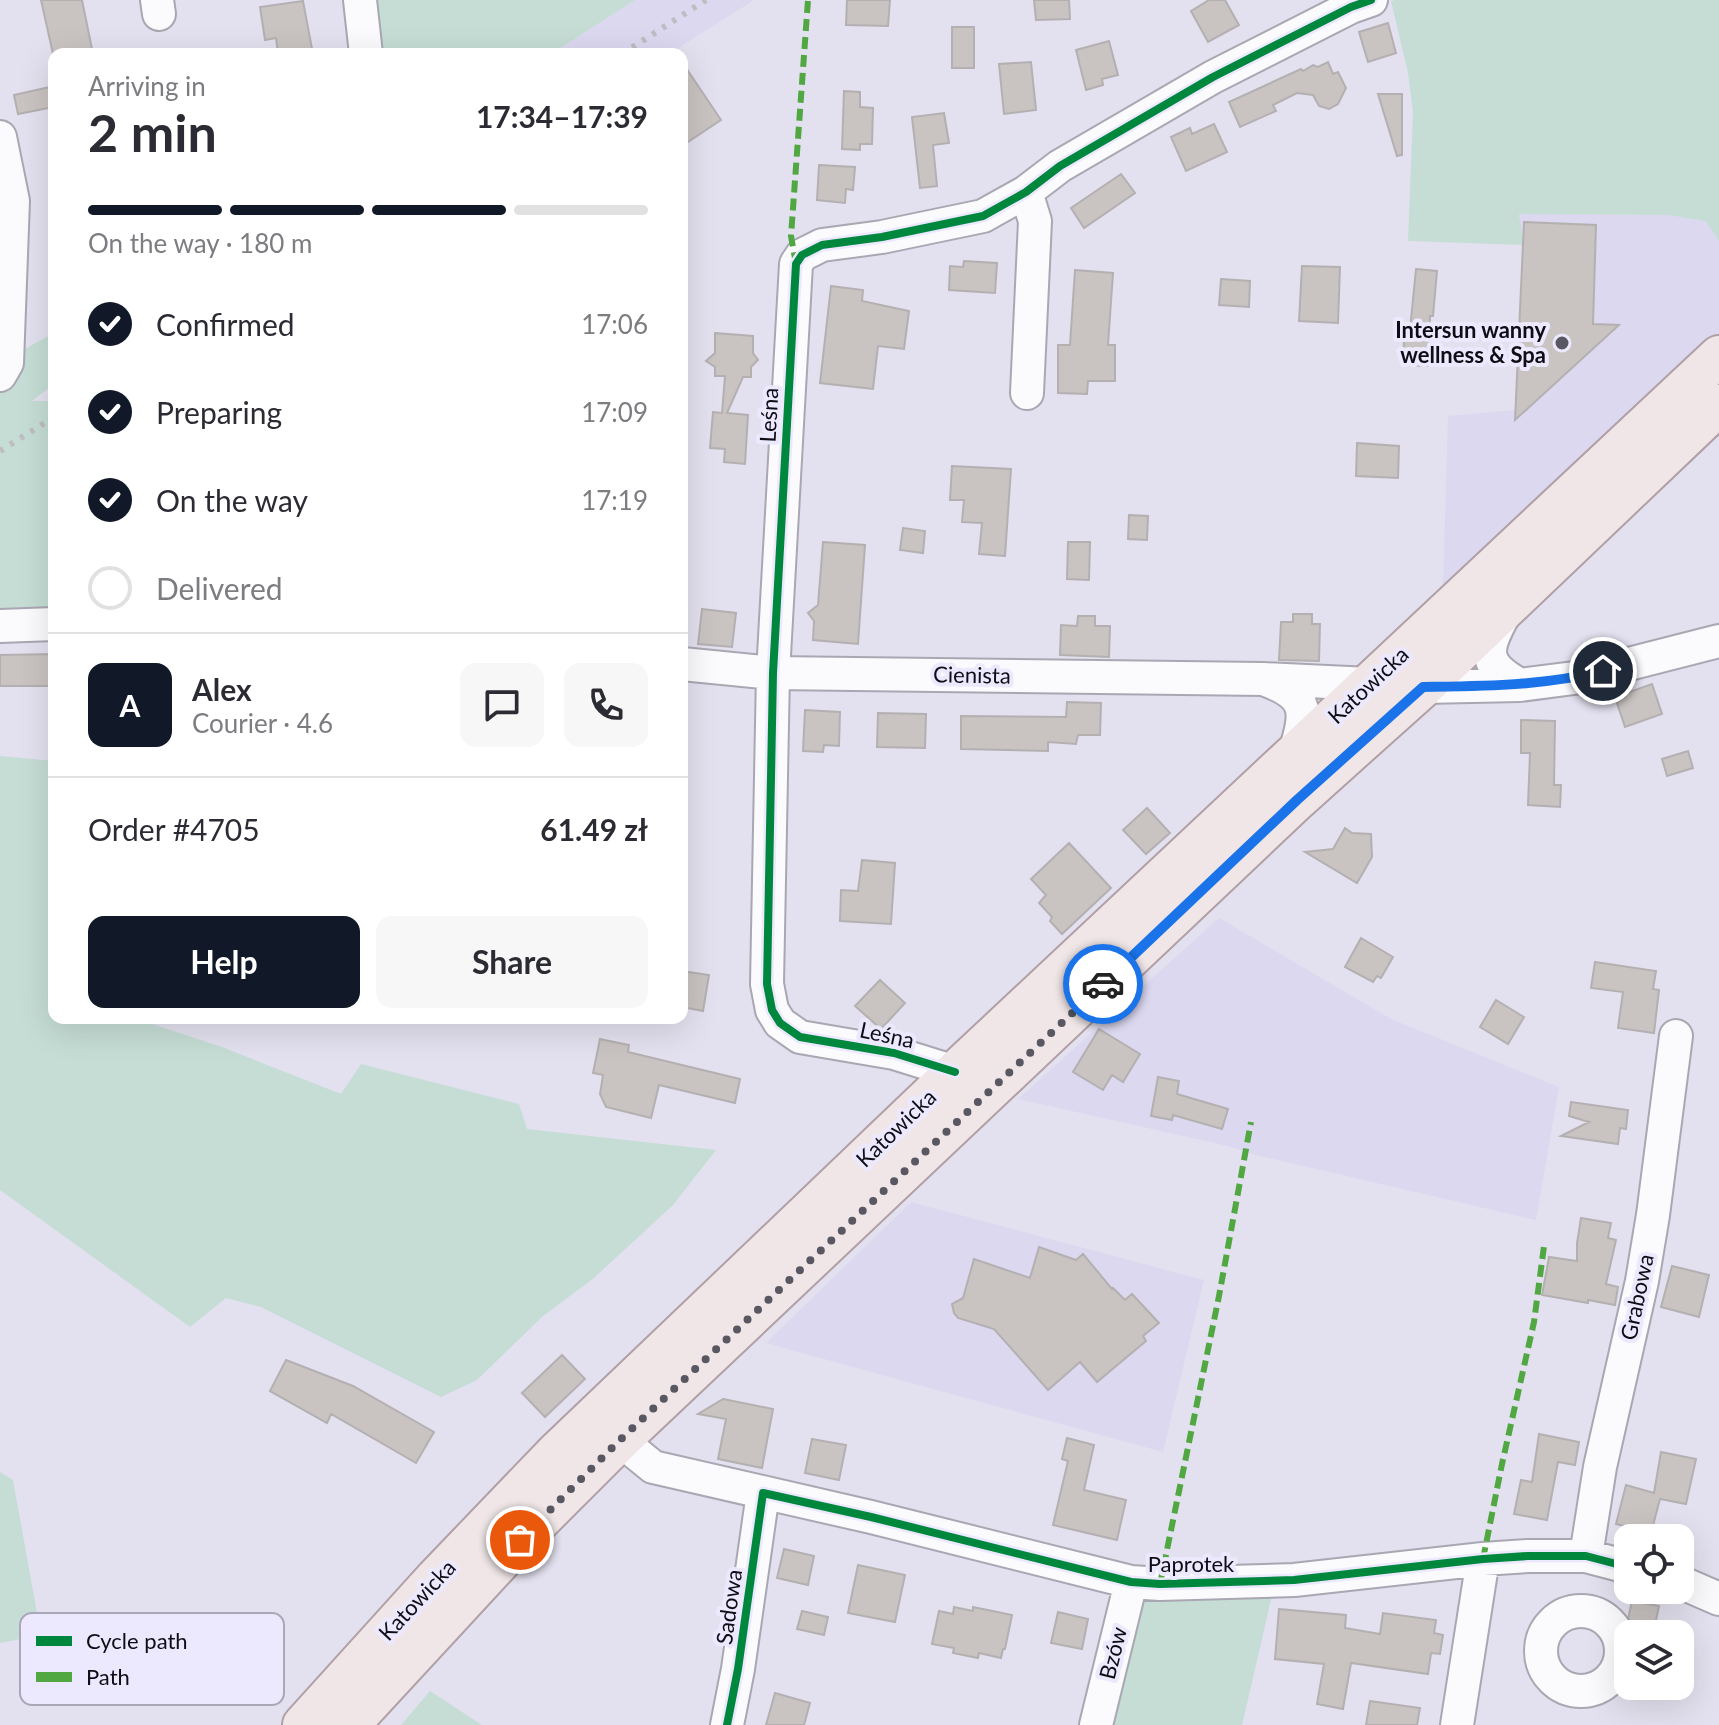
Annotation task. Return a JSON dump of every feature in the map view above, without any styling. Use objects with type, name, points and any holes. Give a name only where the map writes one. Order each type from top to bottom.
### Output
[{"type":"main road","name":"Katowicka","points":[[303,1725],[436,1578],[555,1454],[955,1072],[1719,356]]},
{"type":"main road","name":"Katowicka","points":[[349,1725],[520,1540],[620,1440],[1719,405]]},
{"type":"street","points":[[360,0],[365,48]]},
{"type":"street","name":"Leśna","points":[[955,1072],[894,1053],[800,1037],[780,1023],[772,1010],[767,984],[773,673],[796,264],[802,255],[822,245],[882,237],[983,216],[1026,192],[1060,166],[1213,77],[1351,7],[1371,0]]},
{"type":"street","points":[[0,137],[13,201],[7,363],[0,375]]},
{"type":"street","points":[[1026,192],[1035,221],[1027,393]]},
{"type":"street","points":[[1511,602],[1492,637],[1490,655],[1499,673],[1520,685]]},
{"type":"street","points":[[0,626],[48,624]]},
{"type":"street","points":[[1423,687],[1520,685],[1574,678],[1719,641]]},
{"type":"street","name":"Cienista","points":[[688,665],[773,673],[1263,679],[1370,684]]},
{"type":"street","points":[[1263,679],[1286,687],[1302,707],[1303,720],[1294,756]]},
{"type":"street","name":"Grabowa","points":[[1588,1611],[1605,1561],[1600,1467],[1646,1255],[1676,1036]]},
{"type":"street","name":"Paprotek","points":[[620,1440],[653,1467],[1131,1582],[1294,1580],[1483,1559],[1605,1561]]},
{"type":"street","name":"Sadowa","points":[[727,1725],[763,1493]]},
{"type":"street","points":[[1457,1725],[1483,1559]]},
{"type":"street","name":"Bzów","points":[[1096,1725],[1131,1582]]},
{"type":"street","points":[[1694,1588],[1719,1599]]},
{"type":"shaded area","points":[[635,0],[754,0],[678,48],[560,48]]},
{"type":"shaded area","points":[[1519,214],[1666,215],[1707,221],[1719,241],[1719,390],[1443,588],[1448,416],[1515,410],[1524,245]]},
{"type":"shaded area","points":[[1219,918],[1391,1019],[1559,1087],[1536,1220],[1018,1099]]},
{"type":"shaded area","points":[[911,1202],[1204,1280],[1163,1452],[766,1343]]},
{"type":"green space","points":[[373,0],[635,0],[560,48],[379,48]]},
{"type":"green space","points":[[1719,0],[1719,241],[1706,221],[1667,215],[1519,214],[1524,245],[1408,241],[1413,112],[1408,73],[1391,1]]},
{"type":"green space","points":[[48,336],[48,389],[32,401],[48,401],[48,619],[0,623],[0,352],[17,353]]},
{"type":"green space","points":[[0,756],[48,760],[48,1024],[152,1024],[222,1047],[341,1094],[361,1064],[519,1104],[527,1129],[716,1150],[673,1205],[594,1278],[543,1316],[477,1380],[441,1397],[261,1307],[226,1298],[190,1327],[0,1190]]},
{"type":"green space","points":[[0,1472],[13,1480],[37,1613],[20,1613],[20,1639],[0,1643]]},
{"type":"green space","points":[[1272,1596],[1242,1725],[1103,1725],[1135,1600]]},
{"type":"green space","points":[[430,1691],[482,1725],[401,1725]]},
{"type":"building","points":[[41,0],[82,0],[92,48],[52,48]]},
{"type":"building","points":[[847,0],[890,0],[888,26],[846,25]]},
{"type":"building","points":[[1034,0],[1069,0],[1070,19],[1036,20]]},
{"type":"building","points":[[1209,0],[1225,0],[1239,25],[1208,42],[1191,11]]},
{"type":"building","points":[[303,1],[312,48],[277,48],[276,38],[265,40],[260,7]]},
{"type":"building","points":[[1388,23],[1396,53],[1368,62],[1359,32]]},
{"type":"building","points":[[952,27],[974,27],[974,68],[952,68]]},
{"type":"building","points":[[1109,41],[1118,75],[1102,79],[1103,85],[1086,90],[1076,50]]},
{"type":"building","points":[[1031,62],[1036,110],[1004,114],[999,64]]},
{"type":"building","points":[[1328,62],[1333,74],[1338,72],[1346,88],[1338,104],[1329,109],[1319,106],[1313,95],[1297,93],[1273,105],[1276,111],[1240,127],[1229,102],[1301,69],[1303,71]]},
{"type":"building","points":[[688,71],[721,120],[688,142]]},
{"type":"building","points":[[48,87],[48,108],[18,114],[14,95]]},
{"type":"building","points":[[844,91],[860,92],[860,107],[873,108],[872,144],[860,144],[860,150],[842,149]]},
{"type":"building","points":[[1378,94],[1402,94],[1402,155],[1397,156]]},
{"type":"building","points":[[944,113],[949,143],[933,145],[937,186],[920,188],[912,117]]},
{"type":"building","points":[[1214,124],[1227,152],[1186,171],[1171,137],[1190,128],[1192,134]]},
{"type":"building","points":[[819,165],[855,167],[853,190],[846,189],[845,203],[817,200]]},
{"type":"building","points":[[1121,174],[1135,193],[1084,228],[1071,208]]},
{"type":"building","points":[[1524,222],[1596,225],[1593,324],[1619,325],[1515,420]]},
{"type":"building","points":[[964,261],[997,263],[995,293],[949,290],[950,266],[963,267]]},
{"type":"building","points":[[1302,266],[1340,267],[1338,323],[1299,321]]},
{"type":"building","points":[[1416,269],[1437,271],[1433,316],[1430,316],[1428,366],[1403,365],[1404,339],[1409,340]]},
{"type":"building","points":[[1075,270],[1113,273],[1108,345],[1115,345],[1115,381],[1088,381],[1087,394],[1058,393],[1058,345],[1070,345]]},
{"type":"building","points":[[1221,279],[1250,281],[1249,307],[1219,305]]},
{"type":"building","points":[[831,286],[863,290],[862,301],[909,311],[904,349],[878,346],[873,389],[820,383]]},
{"type":"building","points":[[715,333],[753,336],[753,353],[758,360],[751,367],[751,377],[743,377],[727,413],[748,415],[745,464],[724,462],[725,449],[710,448],[713,412],[722,413],[725,376],[715,376],[715,367],[706,361],[715,353]]},
{"type":"building","points":[[1357,443],[1399,446],[1398,478],[1356,476]]},
{"type":"building","points":[[952,466],[1011,469],[1005,556],[979,554],[982,523],[962,522],[964,500],[950,500]]},
{"type":"building","points":[[1129,515],[1148,516],[1147,540],[1128,539]]},
{"type":"building","points":[[903,528],[925,531],[923,553],[900,550]]},
{"type":"building","points":[[823,542],[865,545],[858,644],[813,640],[814,621],[808,613],[818,605]]},
{"type":"building","points":[[1068,542],[1090,542],[1089,580],[1067,579]]},
{"type":"building","points":[[702,609],[736,613],[732,647],[698,644]]},
{"type":"building","points":[[1293,614],[1312,614],[1312,624],[1320,624],[1319,661],[1279,660],[1281,622],[1293,622]]},
{"type":"building","points":[[1078,616],[1095,616],[1095,626],[1110,626],[1109,657],[1060,655],[1061,625],[1077,626]]},
{"type":"building","points":[[48,654],[48,686],[0,686],[0,655]]},
{"type":"building","points":[[1652,684],[1662,714],[1625,727],[1615,697]]},
{"type":"building","points":[[1067,702],[1101,703],[1100,735],[1078,735],[1076,744],[1048,742],[1048,751],[961,749],[961,716],[1066,717]]},
{"type":"building","points":[[805,710],[840,712],[839,746],[824,745],[823,752],[803,751]]},
{"type":"building","points":[[878,713],[926,714],[925,748],[877,747]]},
{"type":"building","points":[[1521,720],[1555,721],[1554,785],[1561,785],[1560,807],[1528,805],[1530,753],[1521,753]]},
{"type":"building","points":[[1688,751],[1693,768],[1667,776],[1662,759]]},
{"type":"building","points":[[1147,808],[1170,833],[1146,854],[1123,830]]},
{"type":"building","points":[[1345,828],[1352,833],[1371,834],[1372,857],[1357,883],[1305,852],[1333,849]]},
{"type":"building","points":[[1069,843],[1111,888],[1062,934],[1039,903],[1046,895],[1031,879]]},
{"type":"building","points":[[862,860],[895,863],[891,924],[840,921],[841,890],[858,891]]},
{"type":"building","points":[[1361,938],[1393,957],[1381,978],[1377,976],[1373,982],[1345,967]]},
{"type":"building","points":[[1595,962],[1656,971],[1653,989],[1659,990],[1654,1033],[1618,1028],[1623,992],[1591,988]]},
{"type":"building","points":[[688,972],[709,975],[703,1011],[688,1008]]},
{"type":"building","points":[[880,980],[905,1003],[881,1029],[855,1006]]},
{"type":"building","points":[[1496,1000],[1524,1017],[1508,1044],[1480,1027]]},
{"type":"building","points":[[1099,1029],[1140,1054],[1123,1082],[1112,1075],[1103,1090],[1073,1072]]},
{"type":"building","points":[[600,1039],[629,1045],[628,1052],[740,1079],[735,1103],[659,1085],[651,1118],[606,1107],[600,1094],[603,1075],[593,1073]]},
{"type":"building","points":[[1158,1077],[1179,1081],[1177,1094],[1228,1109],[1222,1129],[1173,1115],[1172,1120],[1151,1116]]},
{"type":"building","points":[[1571,1102],[1628,1110],[1626,1129],[1620,1128],[1618,1144],[1561,1136],[1589,1122],[1569,1116]]},
{"type":"building","points":[[1581,1218],[1611,1223],[1608,1238],[1616,1240],[1606,1284],[1618,1287],[1615,1305],[1542,1295],[1549,1257],[1577,1261]]},
{"type":"building","points":[[1039,1247],[1076,1260],[1083,1254],[1112,1289],[1125,1300],[1132,1294],[1159,1323],[1143,1336],[1146,1341],[1097,1382],[1080,1362],[1048,1390],[994,1329],[958,1318],[954,1313],[952,1304],[963,1298],[974,1259],[1030,1278]]},
{"type":"building","points":[[1672,1266],[1709,1275],[1699,1317],[1661,1307]]},
{"type":"building","points":[[562,1355],[585,1379],[545,1417],[522,1393]]},
{"type":"building","points":[[286,1360],[353,1386],[434,1432],[416,1463],[331,1414],[327,1423],[270,1391]]},
{"type":"building","points":[[723,1399],[773,1409],[762,1468],[718,1459],[726,1419],[698,1414]]},
{"type":"building","points":[[1539,1434],[1579,1442],[1575,1465],[1558,1462],[1547,1520],[1514,1514],[1521,1480],[1532,1482]]},
{"type":"building","points":[[1067,1438],[1094,1445],[1084,1490],[1126,1500],[1117,1540],[1053,1525],[1068,1461],[1062,1459]]},
{"type":"building","points":[[812,1439],[846,1445],[839,1480],[805,1473]]},
{"type":"building","points":[[1661,1452],[1696,1459],[1686,1504],[1660,1499],[1653,1524],[1616,1524],[1626,1485],[1654,1493]]},
{"type":"building","points":[[784,1549],[814,1556],[808,1585],[777,1578]]},
{"type":"building","points":[[858,1565],[905,1575],[895,1622],[848,1613]]},
{"type":"building","points":[[1631,1604],[1659,1606],[1656,1620],[1628,1620]]},
{"type":"building","points":[[954,1607],[973,1611],[973,1607],[1012,1615],[1001,1658],[979,1653],[978,1658],[953,1653],[954,1648],[932,1644],[939,1611],[953,1614]]},
{"type":"building","points":[[1279,1609],[1346,1615],[1345,1628],[1380,1634],[1383,1613],[1436,1620],[1434,1633],[1443,1635],[1440,1654],[1431,1653],[1428,1674],[1351,1663],[1343,1709],[1317,1704],[1324,1664],[1275,1659]]},
{"type":"building","points":[[802,1611],[828,1617],[824,1635],[797,1629]]},
{"type":"building","points":[[1058,1612],[1088,1619],[1082,1649],[1051,1643]]},
{"type":"building","points":[[775,1693],[810,1703],[804,1725],[766,1725]]},
{"type":"building","points":[[1370,1701],[1420,1708],[1417,1725],[1366,1725]]},
{"type":"railway","points":[[631,48],[706,0]]},
{"type":"railway","points":[[0,451],[48,421]]},
{"type":"marked path","points":[[796,264],[791,236],[808,0]]},
{"type":"marked path","points":[[1160,1584],[1251,1122]]},
{"type":"marked path","points":[[1483,1559],[1534,1322],[1544,1246]]},
{"type":"cycle path","points":[[955,1072],[894,1053],[800,1037],[780,1023],[772,1010],[767,984],[773,673],[796,264],[802,255],[822,245],[882,237],[983,216],[1026,192],[1060,166],[1213,77],[1351,7],[1371,0]]},
{"type":"cycle path","points":[[727,1725],[763,1493],[1131,1582],[1294,1580],[1528,1556],[1586,1556],[1614,1563]]},
{"type":"way so far","points":[[520,1540],[620,1440],[1103,984]]},
{"type":"place","name":"Intersun wanny wellness & Spa","points":[[1562,343]]},
{"type":"route","points":[[1103,984],[1297,800],[1423,687],[1520,685],[1603,671]]}]
